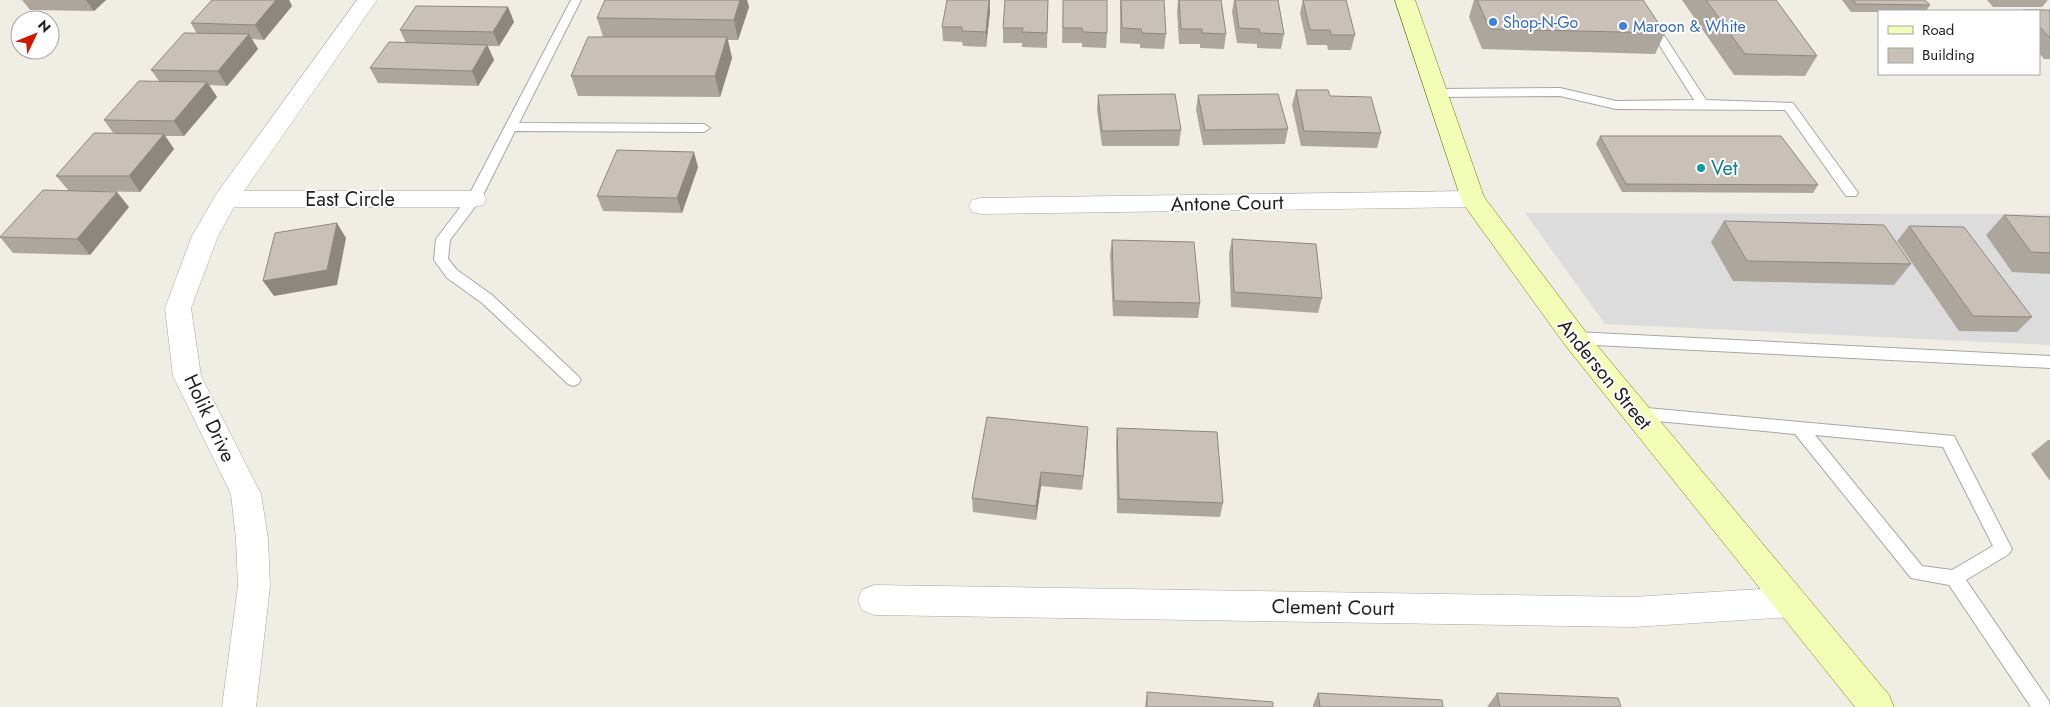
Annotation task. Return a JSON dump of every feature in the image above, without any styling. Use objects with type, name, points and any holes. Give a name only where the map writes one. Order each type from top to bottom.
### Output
[{"type":"street","name":"Holik Drive","points":[[239,707],[254,586],[252,538],[246,494],[187,376],[178,308],[204,236],[226,198],[367,0]]},
{"type":"street","name":"Anderson Street","points":[[1405,0],[1474,199],[1575,338],[1878,707]]},
{"type":"street","name":"East Circle","points":[[226,198],[474,199]]},
{"type":"street","name":"Antone Court","points":[[981,206],[1474,199]]},
{"type":"street","name":"Clement Court","points":[[874,600],[1633,612],[1791,602]]},
{"type":"lane","points":[[574,380],[487,299],[452,274],[441,260],[443,239],[474,199],[576,0]]},
{"type":"lane","points":[[1636,0],[1702,104]]},
{"type":"lane","points":[[1437,93],[1560,92],[1616,105],[1789,106],[1851,193]]},
{"type":"lane","points":[[510,127],[704,128]]},
{"type":"lane","points":[[1575,338],[2050,362]]},
{"type":"lane","points":[[1636,413],[1948,441],[2003,548],[1954,578],[1917,572],[1800,428]]},
{"type":"lane","points":[[1954,578],[2042,707]]},
{"type":"shaded area","points":[[1525,213],[2050,214],[2050,345],[1605,324]]},
{"type":"building","points":[[212,0],[276,0],[255,25],[191,23]]},
{"type":"building","points":[[605,0],[740,0],[734,20],[597,18]]},
{"type":"building","points":[[947,0],[989,0],[986,32],[962,31],[962,27],[942,27]]},
{"type":"building","points":[[1005,0],[1048,0],[1047,33],[1022,32],[1023,28],[1003,28]]},
{"type":"building","points":[[1063,0],[1107,0],[1107,33],[1083,32],[1082,28],[1063,28]]},
{"type":"building","points":[[1121,0],[1164,0],[1166,34],[1142,33],[1141,29],[1122,28]]},
{"type":"building","points":[[1179,0],[1221,0],[1226,34],[1202,33],[1202,29],[1181,29]]},
{"type":"building","points":[[1235,0],[1278,0],[1284,34],[1260,33],[1259,29],[1239,28]]},
{"type":"building","points":[[1303,0],[1346,0],[1355,35],[1331,35],[1330,30],[1310,30]]},
{"type":"building","points":[[1477,0],[1643,0],[1665,33],[1490,29]]},
{"type":"building","points":[[1706,0],[1776,0],[1817,56],[1745,54]]},
{"type":"building","points":[[1853,0],[1925,0],[1930,5],[1856,4]]},
{"type":"building","points":[[416,6],[508,7],[493,32],[400,30]]},
{"type":"building","points":[[2040,10],[2050,10],[2050,38],[2040,27]]},
{"type":"building","points":[[184,33],[249,34],[218,71],[151,70]]},
{"type":"building","points":[[588,37],[727,37],[715,76],[571,76]]},
{"type":"building","points":[[389,42],[487,45],[472,71],[370,68]]},
{"type":"building","points":[[139,81],[207,82],[174,121],[104,120]]},
{"type":"building","points":[[1296,90],[1328,90],[1330,96],[1371,97],[1381,133],[1304,131]]},
{"type":"building","points":[[1175,94],[1181,130],[1102,131],[1098,95]]},
{"type":"building","points":[[1278,94],[1288,129],[1205,130],[1198,95]]},
{"type":"building","points":[[94,133],[164,134],[129,176],[56,176]]},
{"type":"building","name":"Vet","points":[[1600,136],[1781,136],[1818,185],[1626,184]]},
{"type":"building","points":[[617,150],[694,152],[677,198],[597,196]]},
{"type":"building","points":[[43,190],[117,192],[77,239],[0,237]]},
{"type":"building","points":[[2004,215],[2050,217],[2050,253],[2031,252]]},
{"type":"building","points":[[1724,221],[1884,225],[1911,264],[1747,261]]},
{"type":"building","points":[[337,223],[327,270],[263,281],[275,233]]},
{"type":"building","points":[[1909,226],[1964,227],[2032,317],[1973,316]]},
{"type":"building","points":[[1232,239],[1316,244],[1322,298],[1234,292]]},
{"type":"building","points":[[1112,240],[1194,242],[1200,303],[1114,301]]},
{"type":"building","points":[[987,417],[1088,427],[1083,476],[1041,472],[1036,506],[972,498]]},
{"type":"building","points":[[1117,428],[1217,432],[1223,503],[1119,499]]},
{"type":"building","points":[[1147,692],[1273,702],[1273,707],[1147,707]]},
{"type":"building","points":[[1318,693],[1442,700],[1443,707],[1320,707]]},
{"type":"building","points":[[1497,693],[1618,698],[1621,707],[1500,707]]},
{"type":"place","name":"Shop-N-Go","points":[[1493,22]]},
{"type":"place","name":"Maroon & White","points":[[1623,26]]},
{"type":"place","name":"Vet","points":[[1701,168]]}]
